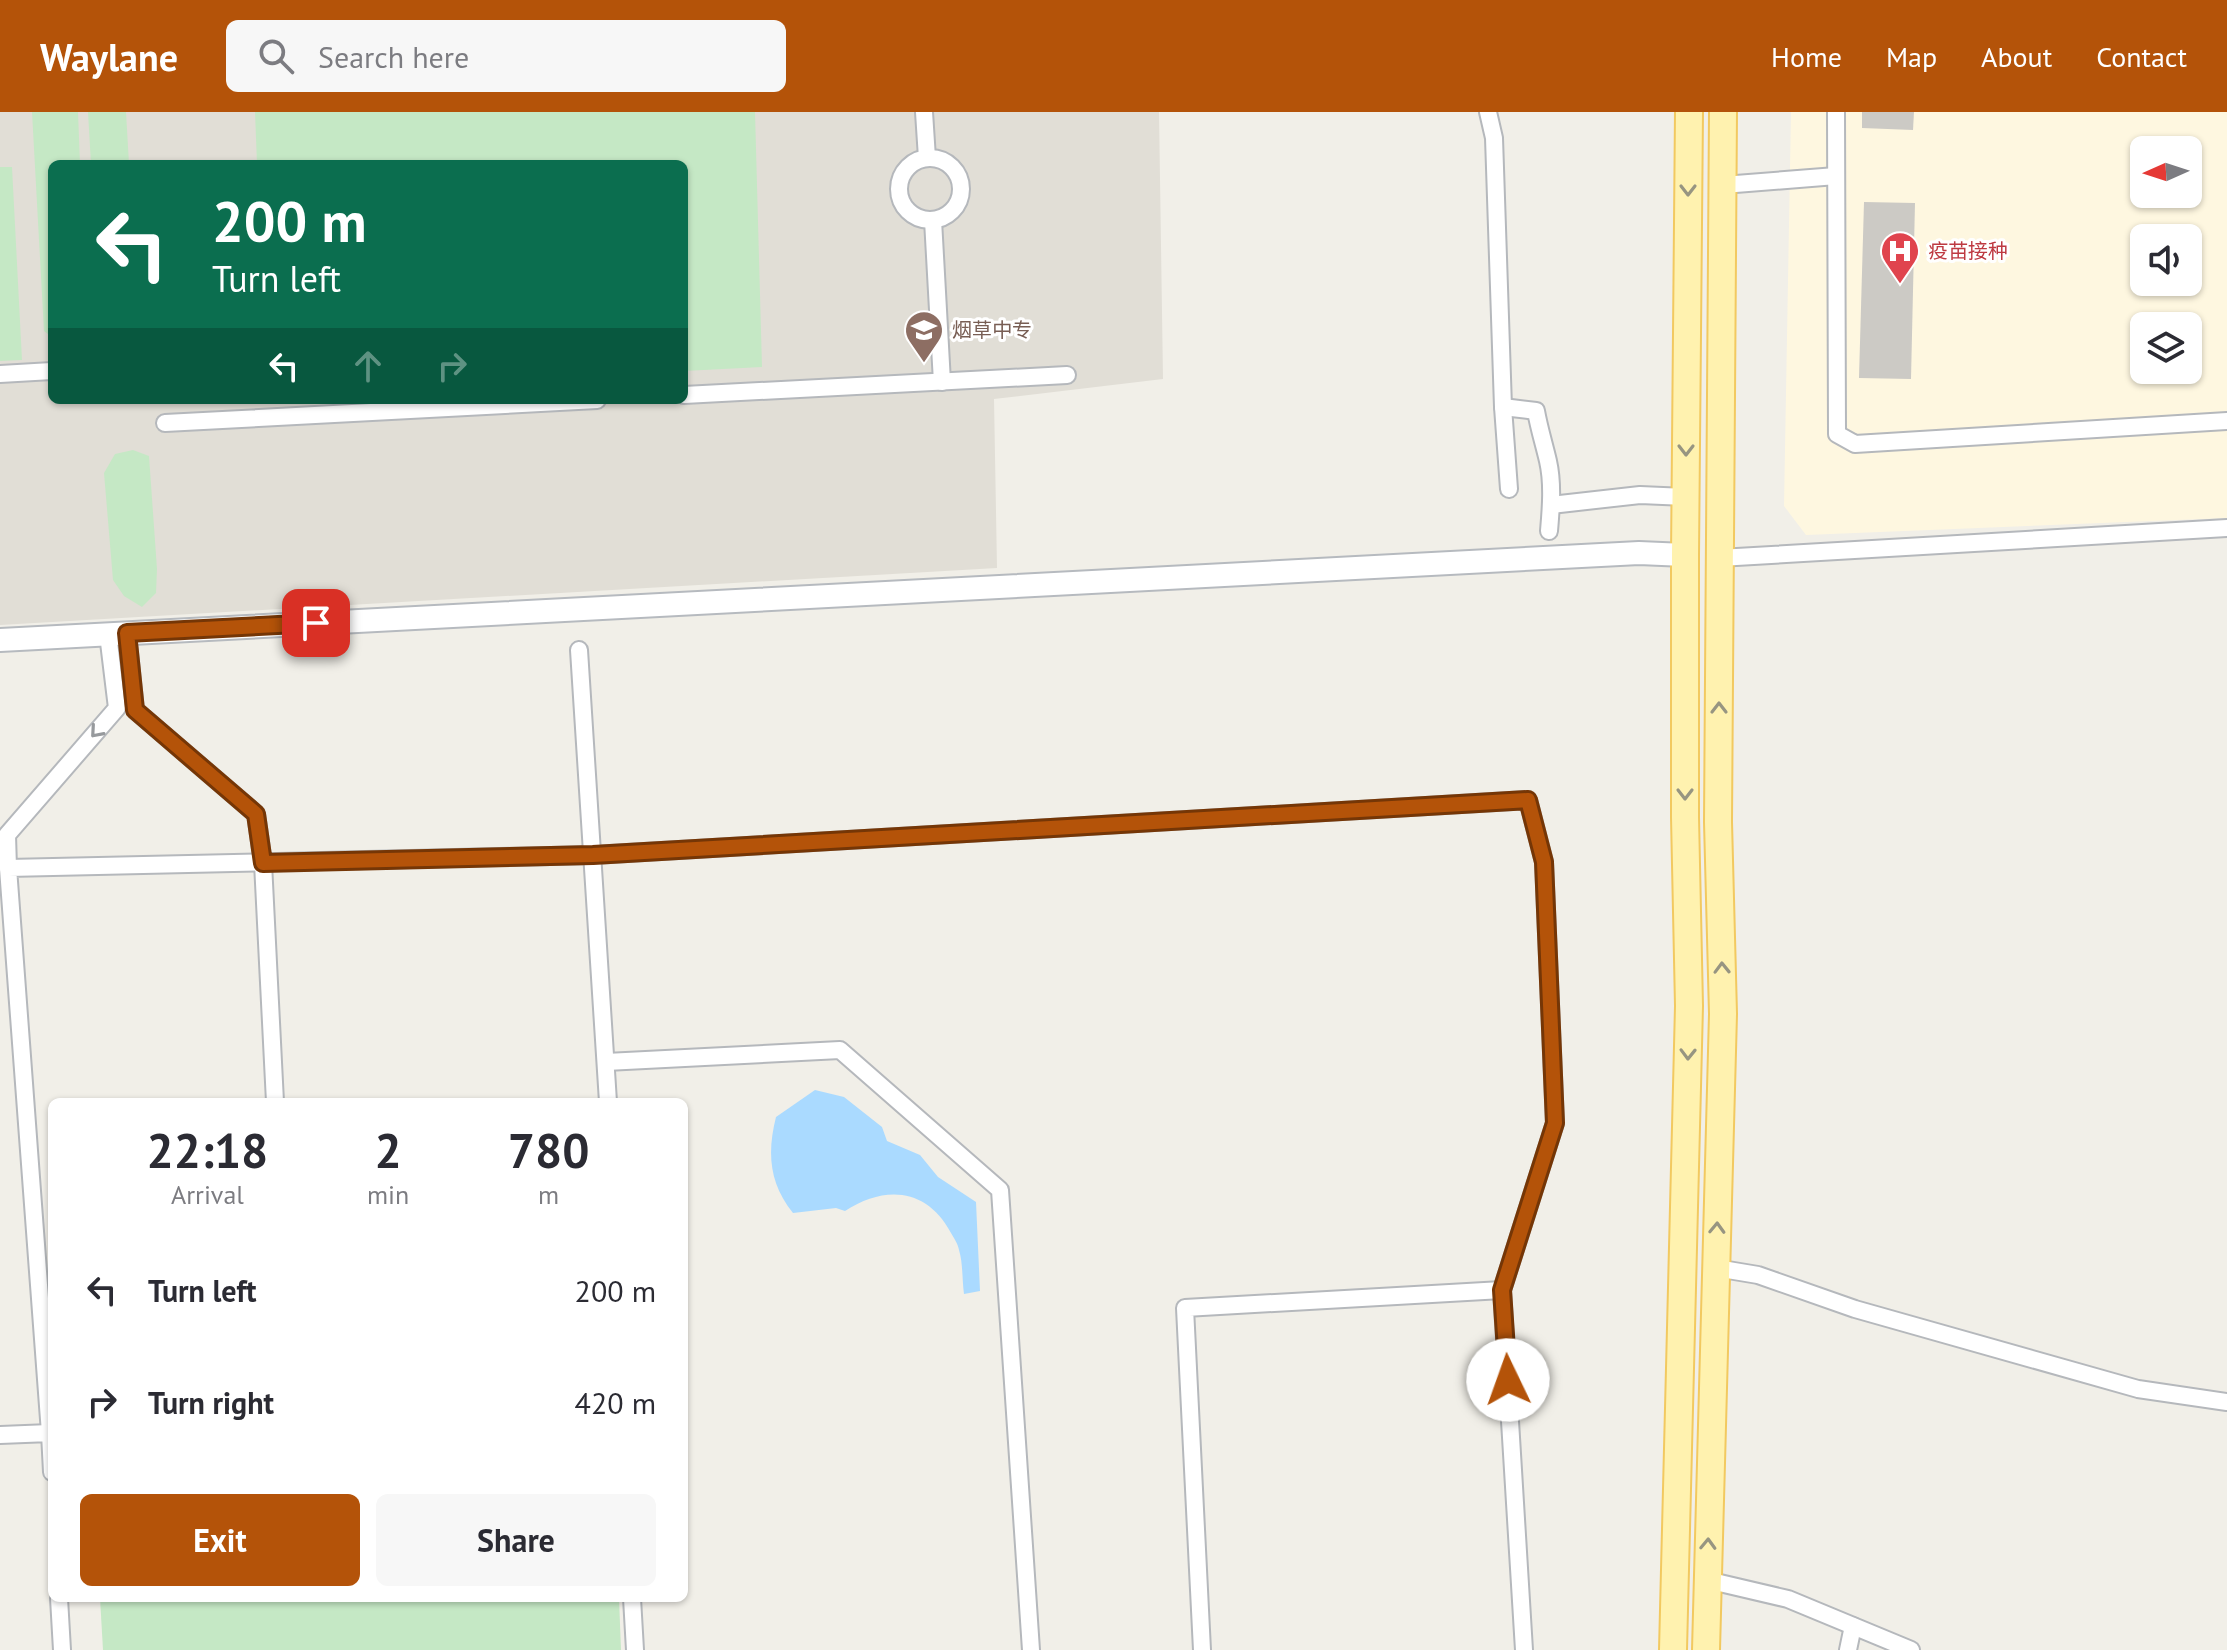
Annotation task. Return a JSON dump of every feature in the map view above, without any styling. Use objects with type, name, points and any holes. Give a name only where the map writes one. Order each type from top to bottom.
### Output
[{"type":"main road","points":[[1673,1650],[1689,1006],[1685,555],[1689,112]]},
{"type":"main road","points":[[1706,1650],[1723,1014],[1718,822],[1723,112]]},
{"type":"street","points":[[924,112],[927,158]]},
{"type":"street","points":[[1488,112],[1494,138],[1503,407],[1509,489]]},
{"type":"street","points":[[1836,112],[1837,434],[1855,444],[2227,421]]},
{"type":"street","points":[[927,158],[947,163],[959,179],[961,190],[954,209],[946,216],[933,220],[916,217],[908,211],[899,194],[902,174],[908,166],[927,158]]},
{"type":"street","points":[[1723,185],[1836,176]]},
{"type":"street","points":[[933,220],[942,382]]},
{"type":"street","points":[[0,374],[48,371]]},
{"type":"street","points":[[688,395],[1067,375]]},
{"type":"street","points":[[165,423],[522,404]]},
{"type":"street","points":[[1503,407],[1536,411],[1549,463],[1549,531]]},
{"type":"street","points":[[1551,505],[1640,495],[1686,497]]},
{"type":"street","points":[[1719,558],[2227,528]]},
{"type":"street","points":[[0,640],[1623,554],[1685,555]]},
{"type":"street","points":[[118,634],[135,710],[256,814],[263,863],[275,1098]]},
{"type":"street","points":[[48,1394],[7,835],[117,708],[118,634]]},
{"type":"street","points":[[579,650],[608,1098]]},
{"type":"street","points":[[8,868],[593,855],[1528,800],[1544,862],[1555,1123],[1502,1290],[1524,1650]]},
{"type":"street","points":[[606,1062],[840,1050],[1000,1190],[1031,1650]]},
{"type":"street","points":[[1716,1268],[1758,1275],[1855,1309],[2138,1389],[2227,1402]]},
{"type":"street","points":[[1202,1650],[1185,1308],[1502,1290]]},
{"type":"street","points":[[0,1435],[48,1433]]},
{"type":"street","points":[[1707,1580],[1788,1599],[1911,1650]]},
{"type":"street","points":[[59,1602],[62,1650]]},
{"type":"street","points":[[632,1602],[635,1650]]},
{"type":"street","points":[[1848,1650],[1853,1626]]},
{"type":"shaded area","name":"烟草中专","points":[[0,112],[1159,112],[1163,379],[994,399],[997,568],[0,625]]},
{"type":"shaded area","points":[[1791,112],[2227,112],[2227,518],[1806,535],[1784,506]]},
{"type":"green space","points":[[32,112],[78,112],[80,160],[48,160],[48,334],[44,331]]},
{"type":"green space","points":[[88,112],[126,112],[129,160],[91,160]]},
{"type":"green space","points":[[255,112],[755,112],[762,367],[688,371],[688,160],[257,160]]},
{"type":"green space","points":[[0,167],[12,167],[22,360],[0,361]]},
{"type":"green space","points":[[133,450],[149,456],[157,569],[156,593],[142,607],[124,596],[113,580],[104,473],[115,454]]},
{"type":"green space","points":[[100,1602],[619,1602],[621,1650],[103,1650]]},
{"type":"water","points":[[815,1090],[844,1097],[882,1127],[887,1141],[920,1155],[938,1177],[976,1202],[980,1291],[964,1294],[956,1241],[941,1218],[917,1199],[890,1195],[875,1197],[845,1211],[836,1208],[793,1213],[779,1190],[772,1167],[773,1130],[776,1117]]},
{"type":"building","points":[[1862,112],[1914,112],[1913,130],[1862,128]]},
{"type":"building","points":[[1864,202],[1915,203],[1911,379],[1859,378]]},
{"type":"place","name":"疫苗接种","points":[[1900,285]]},
{"type":"place","name":"烟草中专","points":[[924,364]]},
{"type":"route","points":[[316,623],[127,633],[135,710],[256,814],[263,863],[593,855],[1528,800],[1544,862],[1555,1123],[1502,1290],[1508,1380]]}]
